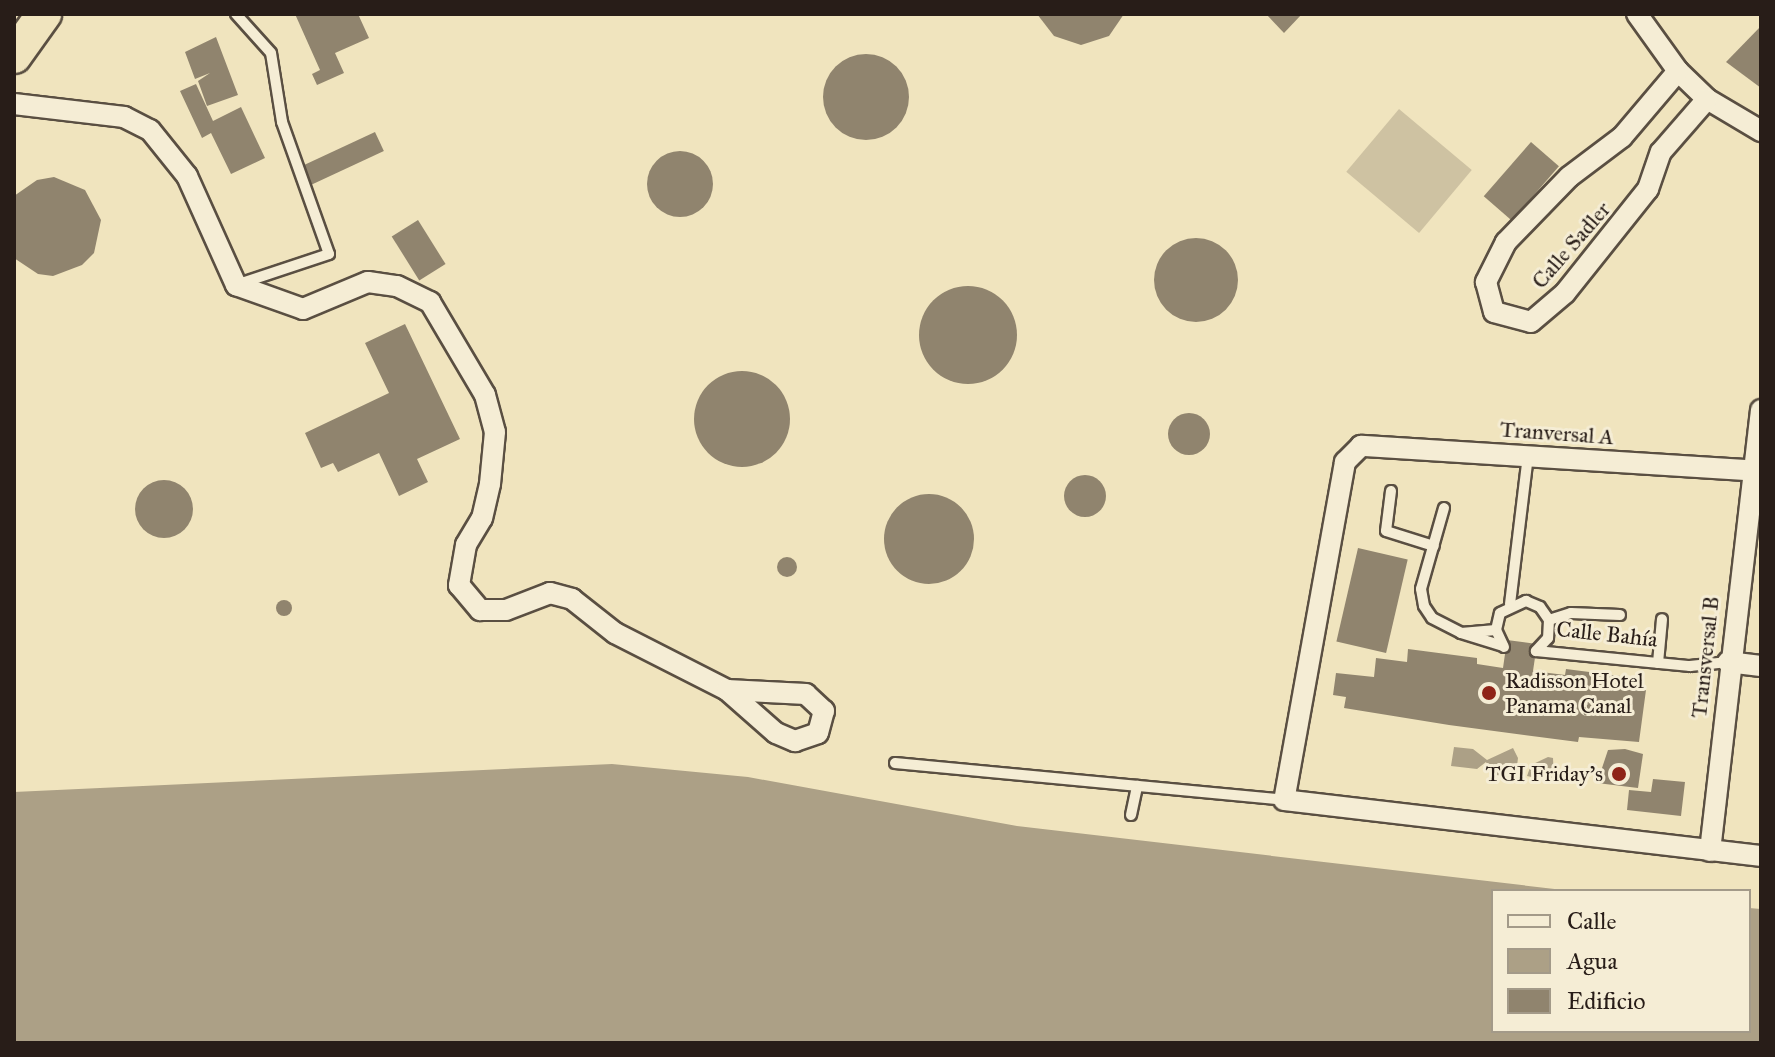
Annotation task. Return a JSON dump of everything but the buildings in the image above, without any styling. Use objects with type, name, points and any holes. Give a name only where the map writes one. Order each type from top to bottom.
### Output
[{"type":"highway","points":[[14,56],[44,14]]},
{"type":"street","points":[[1637,14],[1678,71],[1707,99],[1761,131]]},
{"type":"street","name":"Calle Sadler","points":[[1678,71],[1622,137],[1569,177],[1506,242],[1486,282],[1494,312],[1531,322],[1565,293],[1648,189],[1661,152],[1707,99]]},
{"type":"street","points":[[14,104],[124,117],[150,130],[187,176],[236,285],[303,309],[368,282],[397,286],[430,302],[485,395],[495,432],[490,484],[482,518],[466,545],[459,585],[480,610],[506,610],[550,593],[572,599],[615,633],[727,690]]},
{"type":"street","name":"Transversal B","points":[[1710,851],[1728,662],[1756,470],[1761,410]]},
{"type":"street","name":"Tranversal A","points":[[1284,800],[1345,462],[1361,446],[1756,470]]},
{"type":"street","name":"Calle Bahía","points":[[1728,662],[1761,666]]},
{"type":"street","points":[[1284,800],[1761,856]]},
{"type":"lane","points":[[236,14],[271,53],[282,122],[329,254],[236,285]]},
{"type":"lane","points":[[1444,508],[1421,598],[1432,618],[1461,633],[1504,647],[1496,630],[1500,613],[1510,604],[1528,455]]},
{"type":"lane","points":[[1391,491],[1386,531],[1434,546]]},
{"type":"lane","name":"Calle Bahía","points":[[1510,604],[1534,603],[1549,620],[1548,638],[1536,651],[1658,663],[1728,662]]},
{"type":"lane","points":[[1549,620],[1571,613],[1620,615]]},
{"type":"lane","points":[[1658,663],[1662,619]]},
{"type":"lane","points":[[1461,633],[1496,630]]},
{"type":"lane","points":[[895,763],[1284,800]]},
{"type":"lane","points":[[1131,815],[1137,786]]},
{"type":"shaded area","points":[[1399,109],[1472,170],[1419,233],[1346,172]]},
{"type":"water","points":[[1454,747],[1473,749],[1487,760],[1513,748],[1518,758],[1516,774],[1493,777],[1486,762],[1477,769],[1451,766]]},
{"type":"water","points":[[1548,757],[1553,758],[1554,782],[1527,776],[1531,765]]},
{"type":"water","points":[[612,764],[748,777],[1017,826],[1555,889],[1491,889],[1491,1033],[1751,1033],[1751,908],[1761,909],[1761,1043],[14,1043],[14,792]]},
{"type":"place","name":"Radisson Hotel Panama Canal","points":[[1489,693]]},
{"type":"place","name":"TGI Friday's","points":[[1619,774]]}]
